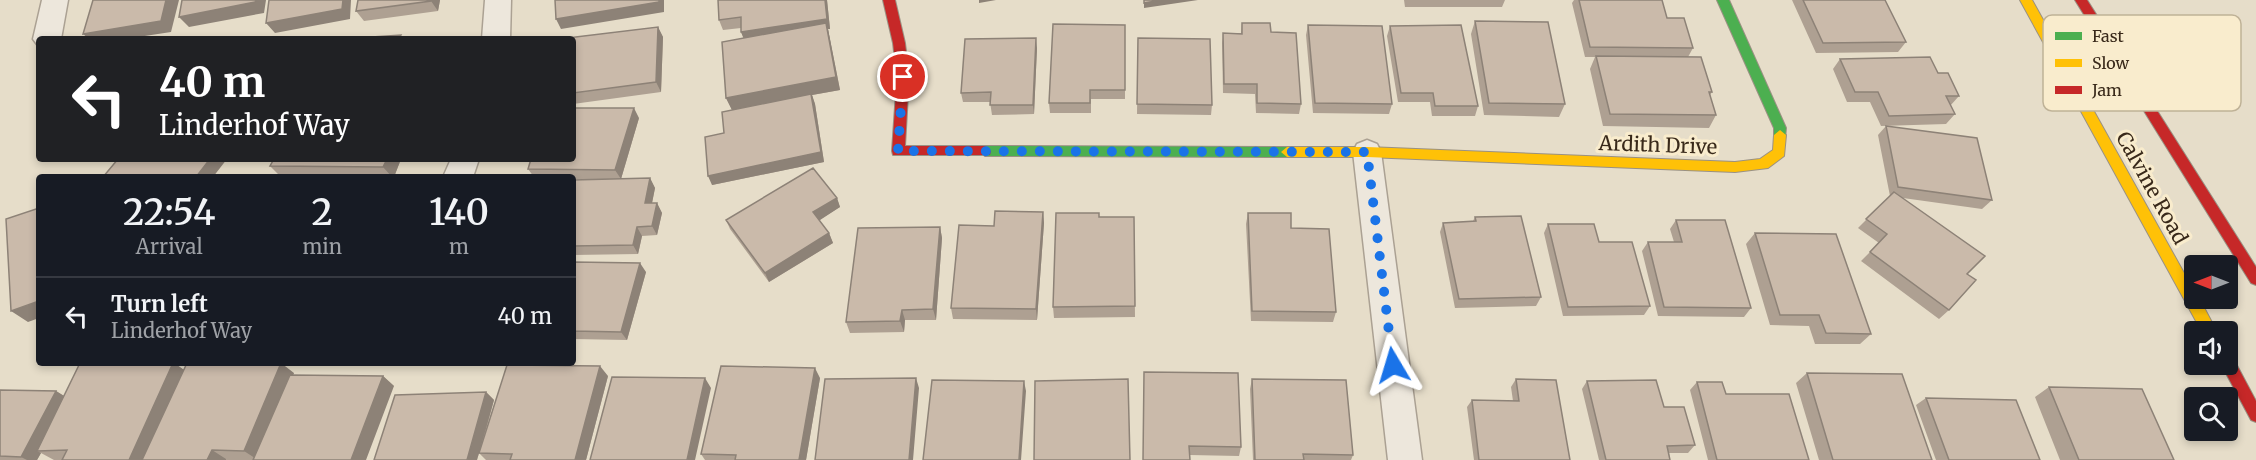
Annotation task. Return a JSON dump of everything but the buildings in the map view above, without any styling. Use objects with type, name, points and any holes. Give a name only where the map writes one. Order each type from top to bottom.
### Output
[{"type":"street","points":[[48,36],[55,0]]},
{"type":"street","points":[[496,36],[498,0]]},
{"type":"street","points":[[889,0],[900,43],[903,77],[898,151],[1367,152],[1405,460]]},
{"type":"street","name":"Ardith Drive","points":[[1367,152],[1735,167],[1763,164],[1779,152],[1780,128],[1723,0]]},
{"type":"street","name":"Calvine Road","points":[[2026,0],[2043,31]]},
{"type":"street","name":"Calvine Road","points":[[2081,0],[2090,15]]},
{"type":"street","name":"Calvine Road","points":[[2088,111],[2204,321]]},
{"type":"street","name":"Calvine Road","points":[[2151,111],[2256,279]]},
{"type":"street","points":[[2234,375],[2256,415]]},
{"type":"traffic: fast","points":[[1723,0],[1780,128],[1780,135]]},
{"type":"traffic: fast","points":[[985,151],[1287,152]]},
{"type":"traffic: slow","points":[[2026,0],[2043,31]]},
{"type":"traffic: slow","points":[[2088,111],[2204,321]]},
{"type":"traffic: slow","points":[[1287,152],[1367,152],[1735,167],[1763,164],[1779,152],[1780,135]]},
{"type":"traffic: jam","points":[[889,0],[899,43],[903,77],[898,151],[985,151]]},
{"type":"traffic: jam","points":[[2081,0],[2090,15]]},
{"type":"traffic: jam","points":[[2151,111],[2256,279]]},
{"type":"traffic: jam","points":[[2234,375],[2256,415]]},
{"type":"route","points":[[903,77],[898,151],[1367,152],[1393,365]]}]
